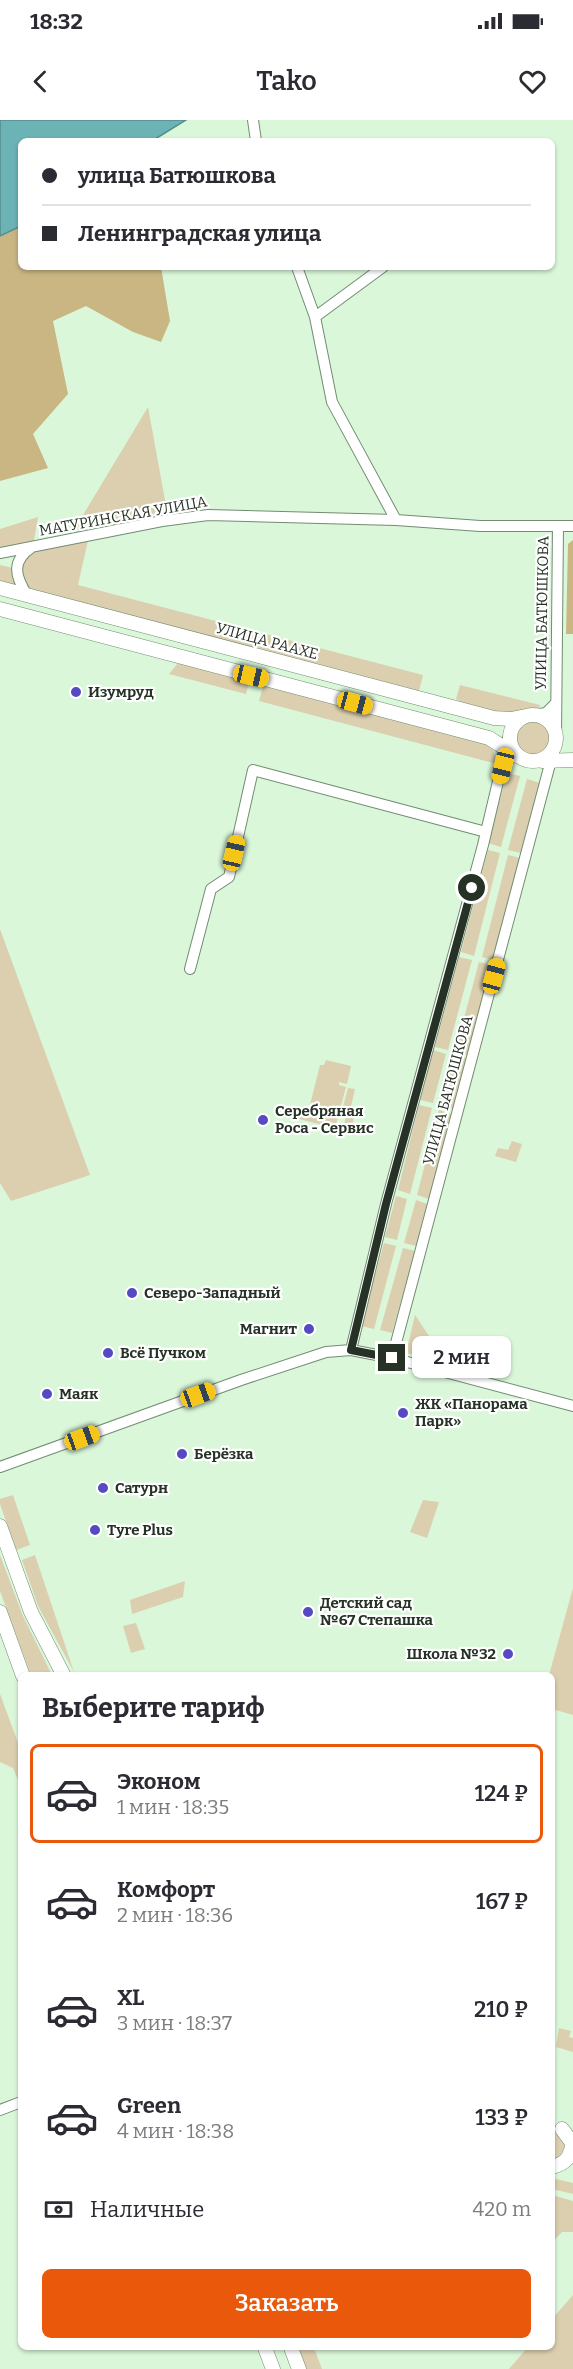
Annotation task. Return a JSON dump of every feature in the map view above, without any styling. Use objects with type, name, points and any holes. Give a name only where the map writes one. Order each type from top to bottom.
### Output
[{"type":"main road","name":"УЛИЦА РААХЕ","points":[[0,588],[494,718],[511,719],[530,715]]},
{"type":"main road","points":[[0,609],[489,738],[511,747],[530,762],[550,751],[563,751],[573,759]]},
{"type":"main road","points":[[511,747],[515,723],[530,715],[549,721],[550,751]]},
{"type":"main road","points":[[550,751],[573,759]]},
{"type":"main road","points":[[0,1526],[31,1612],[62,1672]]},
{"type":"main road","points":[[0,1612],[22,1672]]},
{"type":"main road","points":[[555,2166],[564,2164],[570,2157],[573,2144],[562,2129]]},
{"type":"main road","points":[[555,2168],[573,2173]]},
{"type":"main road","points":[[266,2350],[273,2369]]},
{"type":"main road","points":[[292,2350],[298,2369]]},
{"type":"street","points":[[253,120],[256,138]]},
{"type":"street","points":[[298,270],[315,317],[332,402],[396,520]]},
{"type":"street","points":[[315,317],[379,270]]},
{"type":"street","name":"МАТУРИНСКАЯ УЛИЦА","points":[[0,553],[162,521],[208,515],[396,520],[480,526],[573,526]]},
{"type":"street","name":"УЛИЦА БАТЮШКОВА","points":[[392,1358],[550,751],[556,704],[558,526]]},
{"type":"street","points":[[27,595],[19,582],[17,569],[20,559],[33,547]]},
{"type":"street","points":[[530,715],[546,713],[556,704]]},
{"type":"street","name":"УЛИЦА БАТЮШКОВА","points":[[351,1350],[386,1204],[511,747]]},
{"type":"street","points":[[190,969],[211,889],[230,877],[253,770],[486,832]]},
{"type":"street","points":[[0,1467],[241,1380],[326,1352],[351,1350],[392,1358],[573,1406]]},
{"type":"street","points":[[0,2110],[18,2103]]},
{"type":"shaded area","points":[[18,227],[18,270],[162,270],[170,321],[161,342],[133,332],[86,306],[53,321],[68,394],[33,434],[48,468],[0,481],[0,236]]},
{"type":"shaded area","points":[[148,407],[167,511],[74,530]]},
{"type":"shaded area","points":[[38,517],[33,546],[89,536],[78,585],[423,675],[419,691],[393,692],[0,588],[0,565],[17,569],[24,552],[0,553],[0,529]]},
{"type":"shaded area","points":[[573,540],[573,634],[566,634],[568,544]]},
{"type":"shaded area","points":[[183,657],[251,676],[246,694],[169,674]]},
{"type":"shaded area","points":[[265,679],[489,736],[497,764],[259,701]]},
{"type":"shaded area","points":[[460,685],[540,705],[538,716],[481,715],[456,699]]},
{"type":"shaded area","points":[[533,721],[545,726],[550,738],[545,750],[533,755],[521,750],[516,738],[521,726]]},
{"type":"shaded area","points":[[507,773],[520,776],[501,847],[488,843]]},
{"type":"shaded area","points":[[527,779],[540,783],[521,853],[508,850]]},
{"type":"shaded area","points":[[488,850],[500,853],[474,956],[461,952]]},
{"type":"shaded area","points":[[508,855],[520,858],[494,960],[482,957]]},
{"type":"shaded area","points":[[0,929],[90,1175],[11,1201],[0,1183]]},
{"type":"shaded area","points":[[459,957],[472,960],[448,1050],[435,1047]]},
{"type":"shaded area","points":[[479,962],[492,965],[468,1055],[455,1052]]},
{"type":"shaded area","points":[[433,1050],[446,1054],[433,1103],[420,1100]]},
{"type":"shaded area","points":[[453,1055],[466,1058],[453,1109],[439,1105]]},
{"type":"shaded area","points":[[326,1060],[351,1066],[347,1084],[339,1082],[339,1085],[346,1087],[335,1128],[299,1119],[301,1111],[308,1113],[320,1065],[324,1065]]},
{"type":"shaded area","points":[[348,1088],[355,1089],[350,1111],[354,1117],[351,1132],[337,1128],[339,1124],[344,1125],[346,1116],[341,1114]]},
{"type":"shaded area","points":[[419,1105],[432,1108],[410,1194],[398,1190]]},
{"type":"shaded area","points":[[439,1110],[451,1114],[429,1199],[417,1195]]},
{"type":"shaded area","points":[[512,1141],[522,1144],[516,1162],[495,1156],[498,1148],[508,1150]]},
{"type":"shaded area","points":[[396,1196],[407,1199],[397,1240],[385,1237]]},
{"type":"shaded area","points":[[416,1200],[427,1204],[416,1246],[404,1243]]},
{"type":"shaded area","points":[[384,1243],[396,1246],[374,1329],[361,1326]]},
{"type":"shaded area","points":[[403,1248],[415,1251],[392,1333],[380,1330]]},
{"type":"shaded area","points":[[415,1315],[447,1363],[406,1353]]},
{"type":"shaded area","points":[[13,1495],[30,1545],[16,1550],[0,1504],[0,1499]]},
{"type":"shaded area","points":[[423,1500],[439,1502],[427,1538],[410,1532]]},
{"type":"shaded area","points":[[0,1555],[23,1616],[51,1672],[30,1672],[0,1591]]},
{"type":"shaded area","points":[[35,1555],[74,1672],[38,1606],[22,1560]]},
{"type":"shaded area","points":[[185,1581],[183,1597],[132,1614],[130,1600]]},
{"type":"shaded area","points":[[573,1588],[573,1715],[555,1710],[555,1672],[550,1672]]},
{"type":"shaded area","points":[[136,1623],[145,1649],[131,1653],[123,1626]]},
{"type":"shaded area","points":[[0,1694],[18,1743],[18,1780],[13,1768],[0,1762]]},
{"type":"shaded area","points":[[559,2028],[571,2031],[569,2037],[573,2038],[573,2052],[556,2047]]},
{"type":"shaded area","points":[[555,2132],[565,2142],[562,2154],[555,2159]]},
{"type":"shaded area","points":[[555,2179],[573,2183],[573,2194],[555,2190]]},
{"type":"shaded area","points":[[555,2196],[573,2201],[573,2232],[562,2232],[555,2239]]},
{"type":"shaded area","points":[[573,2295],[573,2369],[509,2369],[525,2350],[555,2350],[555,2316]]},
{"type":"shaded area","points":[[299,2350],[315,2350],[322,2369],[305,2369]]},
{"type":"water","points":[[0,120],[186,120],[157,138],[18,138],[18,227],[0,236]]},
{"type":"place","name":"Изумруд","points":[[76,692]]},
{"type":"place","name":"Серебряная Роса - Сервис","points":[[263,1120]]},
{"type":"place","name":"Северо-Западный","points":[[132,1293]]},
{"type":"place","name":"Магнит","points":[[309,1329]]},
{"type":"place","name":"Всё Пучком","points":[[108,1353]]},
{"type":"place","name":"Маяк","points":[[47,1394]]},
{"type":"place","name":"ЖК «Панорама Парк»","points":[[403,1413]]},
{"type":"place","name":"Берёзка","points":[[182,1454]]},
{"type":"place","name":"Сатурн","points":[[103,1488]]},
{"type":"place","name":"Tyre Plus","points":[[95,1530]]},
{"type":"place","name":"Детский сад №67 Степашка","points":[[308,1612]]},
{"type":"place","name":"Школа №32","points":[[508,1654]]},
{"type":"route","points":[[392,1358],[351,1350],[386,1204],[472,888]]}]
